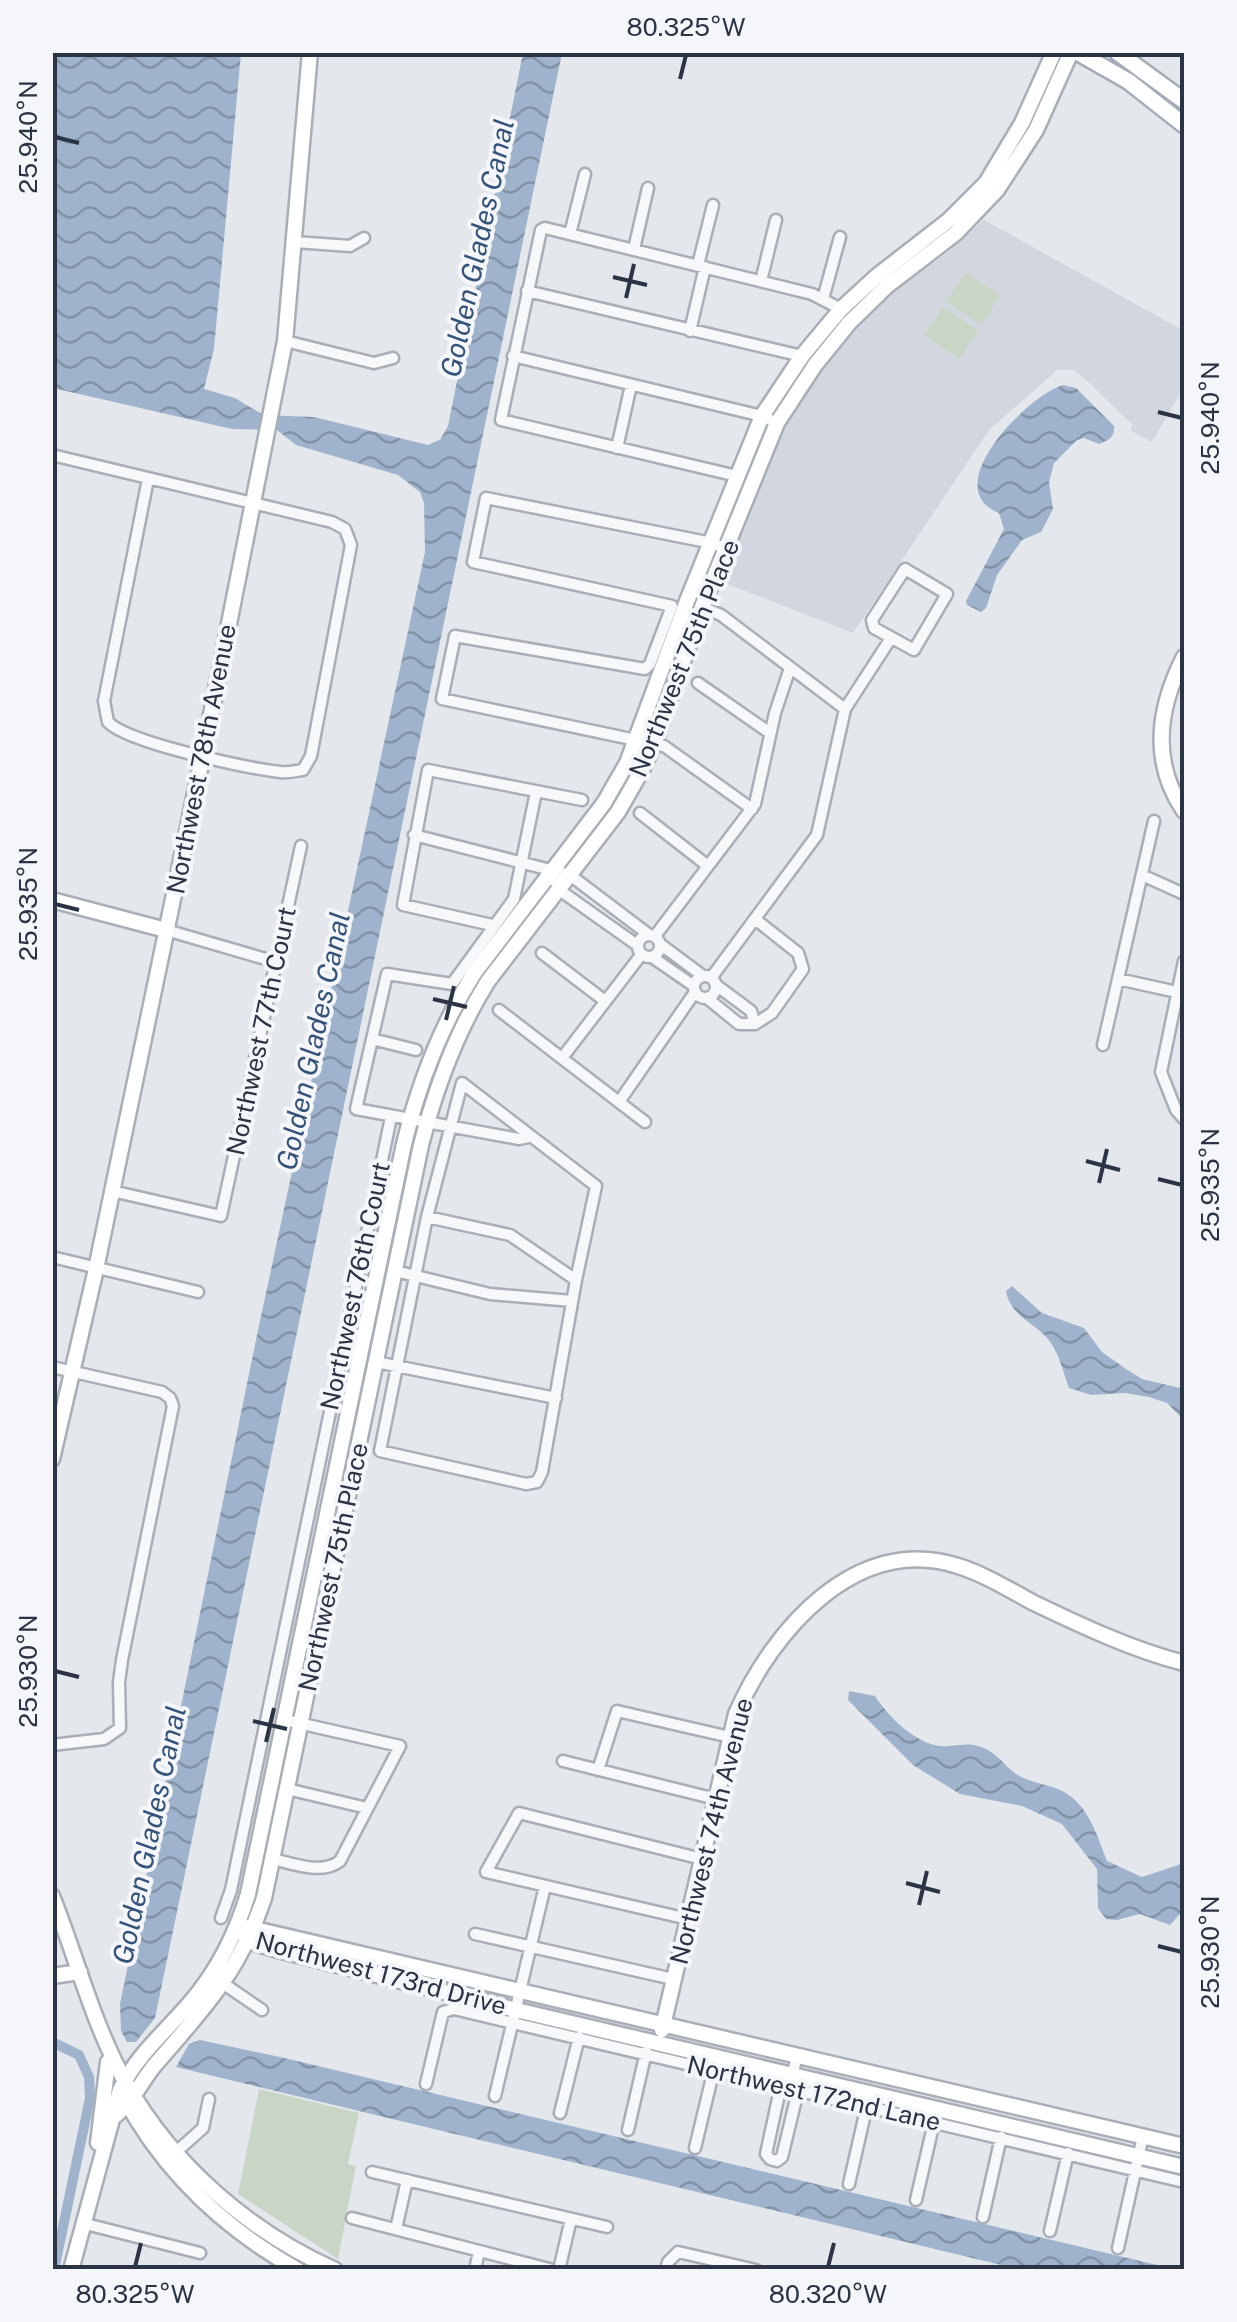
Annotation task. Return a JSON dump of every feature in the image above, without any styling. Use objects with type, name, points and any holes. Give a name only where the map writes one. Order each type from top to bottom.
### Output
[{"type":"main road","points":[[1074,52],[1128,82],[1184,125]]},
{"type":"main road","points":[[1116,52],[1184,100]]},
{"type":"street","name":"Northwest 78th Avenue","points":[[52,1459],[96,1269],[203,756],[285,341],[310,52]]},
{"type":"street","name":"Northwest 75th Place","points":[[125,2097],[143,2055],[198,1992],[237,1926],[248,1894],[293,1722],[347,1460],[366,1332],[410,1120],[432,1053],[458,999],[604,803],[637,740],[686,601],[762,416],[802,356],[841,309],[949,220],[986,183],[1022,123],[1054,52]]},
{"type":"street","name":"Northwest 75th Place","points":[[347,1460],[376,1362],[426,1123],[472,1006],[618,812],[654,744],[702,607],[777,424],[849,323],[887,286],[956,232],[997,190],[1036,130],[1074,52]]},
{"type":"street","points":[[570,234],[585,174]]},
{"type":"street","points":[[634,249],[648,188]]},
{"type":"street","points":[[690,332],[713,205]]},
{"type":"street","points":[[761,281],[776,220]]},
{"type":"street","points":[[737,476],[501,420],[541,230],[546,228],[761,281],[823,298],[841,309]]},
{"type":"street","points":[[823,298],[840,237]]},
{"type":"street","points":[[295,242],[350,246],[364,238]]},
{"type":"street","points":[[526,291],[802,356]]},
{"type":"street","points":[[285,341],[374,363],[393,358]]},
{"type":"street","points":[[513,356],[762,416],[777,424]]},
{"type":"street","points":[[617,448],[632,385]]},
{"type":"street","points":[[52,454],[332,522],[345,529],[351,544],[311,756],[303,770],[285,773],[203,756],[123,732],[108,722],[104,701],[148,479]]},
{"type":"street","points":[[727,550],[712,543],[486,498],[472,562],[672,606],[645,669],[456,636],[442,699],[664,746],[752,808]]},
{"type":"street","points":[[903,570],[946,590],[947,597],[917,648],[912,650],[891,638],[874,628],[872,620],[903,570]]},
{"type":"street","points":[[702,607],[721,615],[845,710]]},
{"type":"street","points":[[618,1102],[694,989],[710,980],[818,835],[845,710],[891,638]]},
{"type":"street","points":[[1184,657],[1171,683],[1160,725],[1163,763],[1184,812]]},
{"type":"street","points":[[643,952],[639,939],[654,938],[752,808],[790,668]]},
{"type":"street","points":[[698,683],[770,733]]},
{"type":"street","points":[[492,925],[402,905],[428,770],[582,800]]},
{"type":"street","points":[[528,1137],[520,1139],[356,1109],[386,974],[452,984],[514,899],[536,792]]},
{"type":"street","points":[[640,814],[708,866]]},
{"type":"street","points":[[1103,1045],[1154,821]]},
{"type":"street","points":[[414,836],[570,875],[750,1010],[756,1024]]},
{"type":"street","name":"Northwest 77th Court","points":[[112,1191],[221,1216],[301,846]]},
{"type":"street","points":[[552,872],[558,889],[739,1024],[756,1024],[772,1014],[803,969],[798,953],[755,919]]},
{"type":"street","points":[[1142,875],[1184,894]]},
{"type":"street","points":[[52,900],[276,962]]},
{"type":"street","points":[[643,952],[658,952],[654,938]]},
{"type":"street","points":[[562,1058],[643,952]]},
{"type":"street","points":[[542,953],[605,1001]]},
{"type":"street","points":[[1184,962],[1161,1072],[1184,1119]]},
{"type":"street","points":[[1118,978],[1176,992]]},
{"type":"street","points":[[707,998],[712,996],[710,980]]},
{"type":"street","points":[[499,1010],[645,1122]]},
{"type":"street","points":[[372,1039],[416,1050]]},
{"type":"street","points":[[462,1083],[596,1186],[537,1482],[526,1484],[380,1451],[448,1127],[462,1083]]},
{"type":"street","name":"Northwest 76th Court","points":[[221,1918],[231,1890],[391,1117]]},
{"type":"street","points":[[428,1217],[510,1234],[576,1280]]},
{"type":"street","points":[[52,1257],[198,1292]]},
{"type":"street","points":[[395,1271],[490,1294],[572,1301]]},
{"type":"street","points":[[366,1332],[369,1356],[376,1362],[556,1398]]},
{"type":"street","points":[[52,1367],[162,1392],[170,1398],[172,1422],[119,1682],[120,1728],[104,1739],[52,1745]]},
{"type":"street","points":[[320,1454],[347,1460]]},
{"type":"street","name":"Northwest 74th Avenue","points":[[628,2130],[663,2024],[730,1737],[749,1683],[807,1608],[854,1575],[891,1561],[956,1565],[1082,1626],[1184,1663]]},
{"type":"street","points":[[598,1770],[616,1711],[730,1737]]},
{"type":"street","points":[[273,1859],[322,1869],[340,1861],[400,1746],[293,1722]]},
{"type":"street","name":"Northwest 75th Place","points":[[125,2097],[224,1984],[251,1934],[273,1859],[287,1789],[293,1722]]},
{"type":"street","points":[[563,1761],[716,1799]]},
{"type":"street","points":[[287,1789],[366,1808]]},
{"type":"street","points":[[688,1919],[486,1872],[519,1814],[702,1858]]},
{"type":"street","points":[[495,2096],[545,1886]]},
{"type":"street","points":[[231,1890],[248,1894]]},
{"type":"street","points":[[52,1896],[125,2097],[144,2132],[217,2215],[298,2270]]},
{"type":"street","name":"Northwest 173rd Drive","points":[[237,1926],[251,1934],[514,2016],[1137,2163],[1184,2166]]},
{"type":"street","name":"Northwest 173rd Drive","points":[[251,1934],[520,1991],[1184,2146]]},
{"type":"street","points":[[474,1934],[673,1979]]},
{"type":"street","points":[[52,1976],[80,1972]]},
{"type":"street","points":[[224,1984],[262,2010]]},
{"type":"street","name":"Northwest 172nd Lane","points":[[426,2084],[444,2012],[454,2008],[514,2016],[579,2037],[653,2048],[714,2068],[791,2081],[867,2105],[1068,2154],[1137,2163],[1184,2182]]},
{"type":"street","points":[[560,2113],[579,2037]]},
{"type":"street","points":[[109,2053],[132,2058],[143,2055]]},
{"type":"street","points":[[91,2188],[109,2053]]},
{"type":"street","points":[[791,2081],[796,2098],[782,2157],[777,2161],[766,2154],[780,2094],[791,2081],[797,2055]]},
{"type":"street","points":[[695,2148],[714,2068]]},
{"type":"street","points":[[146,2112],[144,2086],[152,2070]]},
{"type":"street","points":[[125,2097],[146,2112],[199,2177],[262,2230],[335,2270]]},
{"type":"street","points":[[71,2270],[91,2188],[125,2097]]},
{"type":"street","points":[[176,2152],[203,2128],[209,2099]]},
{"type":"street","points":[[849,2184],[867,2105]]},
{"type":"street","points":[[916,2200],[934,2122]]},
{"type":"street","points":[[106,2142],[130,2129],[144,2132]]},
{"type":"street","points":[[1118,2248],[1143,2136]]},
{"type":"street","points":[[983,2217],[1001,2137]]},
{"type":"street","points":[[1050,2232],[1068,2154]]},
{"type":"street","points":[[372,2172],[607,2226]]},
{"type":"street","points":[[396,2230],[408,2180]]},
{"type":"street","points":[[352,2218],[556,2270],[570,2218]]},
{"type":"street","points":[[82,2223],[200,2253]]},
{"type":"street","points":[[475,2270],[479,2251]]},
{"type":"street","points":[[666,2270],[678,2252],[756,2270]]},
{"type":"shaded area","points":[[984,220],[1184,331],[1184,386],[1152,442],[1130,430],[1133,425],[1085,379],[1073,370],[1057,370],[989,430],[853,633],[722,582],[761,476],[821,369],[900,287]]},
{"type":"green space","points":[[966,273],[1000,296],[981,325],[946,301]]},
{"type":"green space","points":[[943,307],[978,330],[959,359],[924,335]]},
{"type":"green space","points":[[259,2089],[359,2113],[348,2164],[356,2166],[338,2259],[238,2194]]},
{"type":"water","points":[[53,53],[241,53],[214,349],[204,389],[235,398],[263,415],[314,417],[428,445],[440,440],[448,426],[523,53],[562,53],[155,2018],[136,2042],[127,2042],[121,2031],[120,2004],[257,1335],[425,552],[424,503],[420,492],[398,475],[296,445],[277,430],[232,429],[53,388]]},
{"type":"water","points":[[1063,385],[1076,388],[1114,426],[1113,433],[1099,444],[1084,438],[1077,440],[1054,463],[1049,482],[1053,509],[1041,532],[1022,540],[997,575],[986,608],[981,612],[966,601],[1004,529],[999,513],[982,501],[978,484],[982,464],[1011,423],[1048,392]]},
{"type":"water","points":[[1012,1286],[1042,1313],[1084,1328],[1102,1352],[1142,1379],[1184,1389],[1184,1420],[1167,1403],[1149,1397],[1125,1393],[1091,1395],[1069,1388],[1049,1340],[1009,1301],[1006,1291]]},
{"type":"water","points":[[849,1691],[875,1696],[897,1723],[917,1738],[939,1746],[981,1747],[1021,1777],[1066,1793],[1089,1818],[1107,1861],[1142,1877],[1184,1863],[1184,1909],[1170,1925],[1140,1914],[1106,1919],[1098,1908],[1097,1869],[1062,1824],[1022,1806],[960,1794],[913,1765],[848,1700]]},
{"type":"water","points":[[200,2040],[1174,2269],[1018,2269],[176,2067],[189,2044]]},
{"type":"waterway","points":[[52,2042],[79,2055],[89,2077],[90,2098],[54,2270]]},
{"type":"water label","name":"Golden Glades Canal","points":[[477,248]]},
{"type":"water label","name":"Golden Glades Canal","points":[[313,1041]]},
{"type":"water label","name":"Golden Glades Canal","points":[[149,1835]]}]
